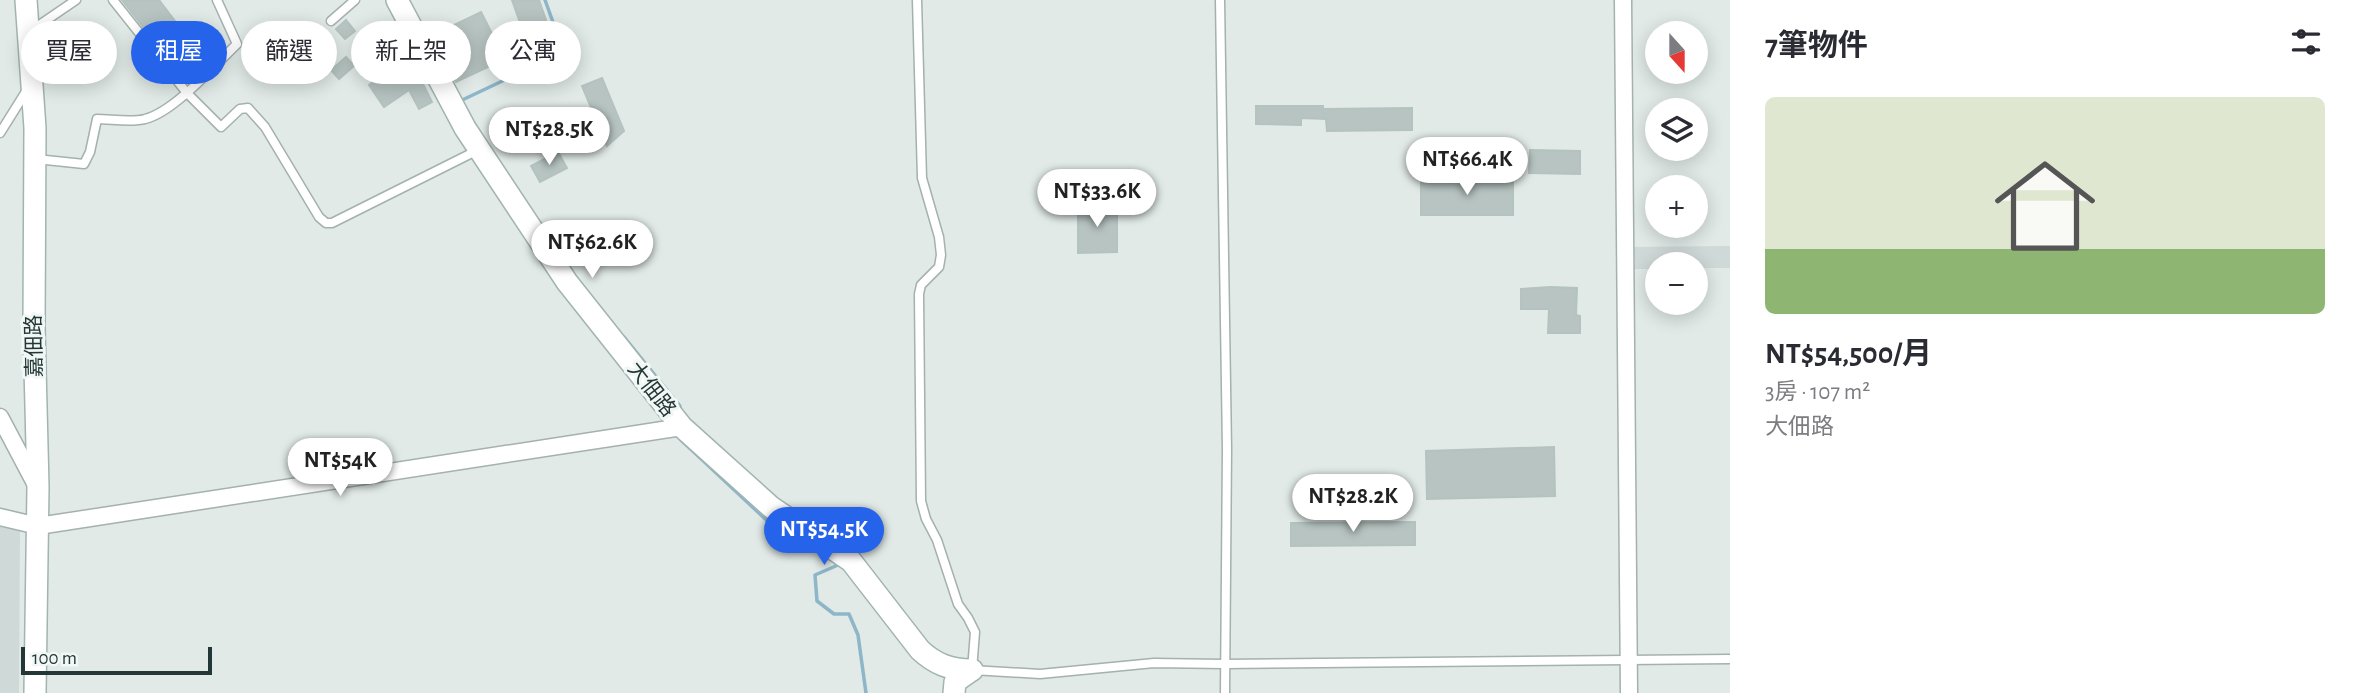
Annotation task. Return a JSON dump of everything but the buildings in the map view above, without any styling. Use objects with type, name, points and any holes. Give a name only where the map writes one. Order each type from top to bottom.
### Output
[{"type":"street","name":"嘉佃路","points":[[26,0],[27,21]]},
{"type":"street","name":"大佃路","points":[[397,0],[465,128],[567,282],[682,427],[771,507],[851,561],[920,650],[933,662],[956,670],[972,670]]},
{"type":"street","points":[[1623,0],[1629,693]]},
{"type":"street","name":"嘉佃路","points":[[32,84],[38,487],[34,693]]},
{"type":"street","points":[[0,417],[38,487]]},
{"type":"street","points":[[0,517],[38,526],[682,427]]},
{"type":"street","points":[[954,693],[955,682],[972,670]]},
{"type":"lane","points":[[44,21],[76,0]]},
{"type":"lane","points":[[113,0],[187,93],[220,127],[240,109],[248,108],[265,127],[319,217],[326,223],[332,223],[479,149]]},
{"type":"lane","points":[[35,159],[84,164],[90,152],[97,119],[144,120],[156,115],[187,93],[237,44],[217,0]]},
{"type":"lane","points":[[331,21],[355,0]]},
{"type":"lane","points":[[917,0],[922,178],[939,237],[941,255],[939,267],[921,285],[919,294],[921,501],[958,604],[975,632],[972,670],[1040,674],[1154,663],[1730,659]]},
{"type":"lane","points":[[1220,0],[1227,449],[1225,693]]},
{"type":"lane","points":[[0,133],[30,84]]},
{"type":"shaded area","points":[[1730,246],[1730,268],[1708,268],[1708,252],[1645,252],[1645,269],[1624,269],[1624,247]]},
{"type":"shaded area","points":[[0,525],[20,530],[19,693],[0,693]]},
{"type":"waterway","points":[[458,102],[513,76],[512,47],[554,25],[545,0]]},
{"type":"waterway","points":[[624,337],[680,406],[680,411]]},
{"type":"waterway","points":[[680,436],[681,440],[777,530],[803,541]]},
{"type":"waterway","points":[[835,563],[838,565],[815,575],[817,601],[834,614],[849,614],[858,635],[866,693]]}]
